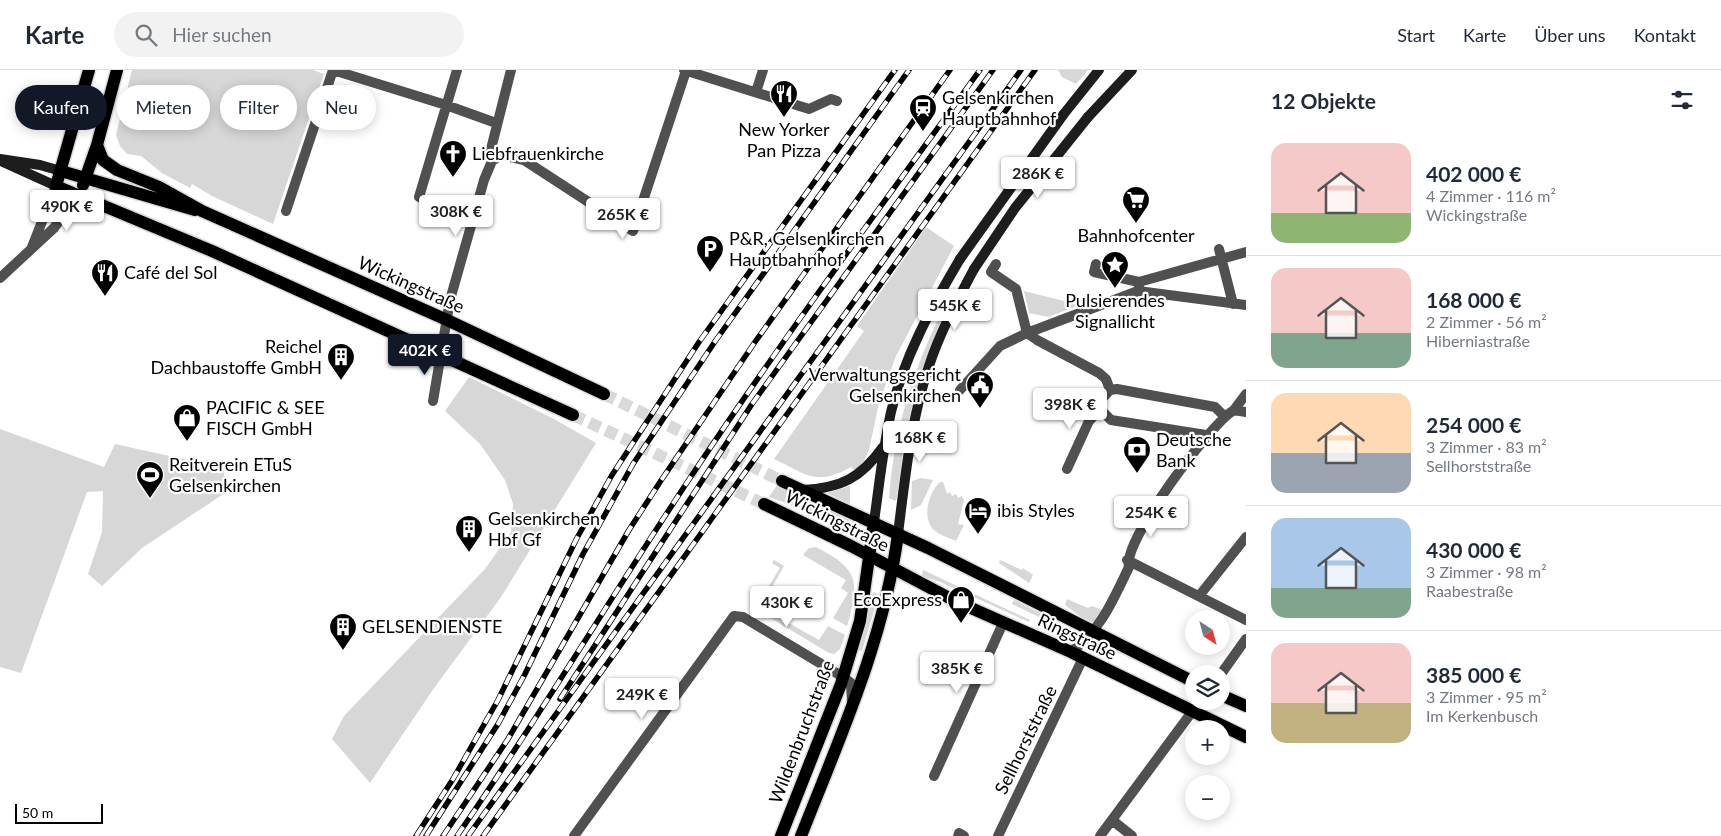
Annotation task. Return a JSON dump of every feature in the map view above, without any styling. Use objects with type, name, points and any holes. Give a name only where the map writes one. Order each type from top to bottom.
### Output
[{"type":"main road","points":[[56,186],[89,70]]},
{"type":"main road","points":[[79,194],[97,145],[117,70]]},
{"type":"main road","points":[[874,522],[891,412],[908,358],[932,307],[960,259],[1064,115],[1100,70]]},
{"type":"main road","points":[[898,534],[908,460],[928,367],[944,325],[974,269],[1021,200],[1088,117],[1132,70]]},
{"type":"main road","name":"Wickingstraße","points":[[97,145],[109,166],[159,187],[202,211],[447,320],[604,394]]},
{"type":"main road","points":[[0,160],[31,163],[61,171]]},
{"type":"main road","points":[[0,160],[442,354],[572,415]]},
{"type":"main road","name":"Wickingstraße","points":[[61,171],[202,211]]},
{"type":"main road","points":[[803,490],[829,488],[852,479],[871,463],[885,444]]},
{"type":"main road","name":"Wickingstraße","points":[[782,481],[898,534]]},
{"type":"main road","name":"Wickingstraße","points":[[764,504],[893,569]]},
{"type":"main road","name":"Wildenbruchstraße","points":[[781,836],[843,677],[860,621],[874,522]]},
{"type":"main road","name":"Wildenbruchstraße","points":[[801,836],[868,664],[888,595],[898,534]]},
{"type":"main road","name":"Ringstraße","points":[[898,534],[1185,678]]},
{"type":"main road","name":"Ringstraße","points":[[893,569],[955,602],[1185,701]]},
{"type":"main road","points":[[1230,699],[1246,706]]},
{"type":"main road","name":"Ringstraße","points":[[1202,710],[1246,737]]},
{"type":"street","points":[[286,210],[333,70],[446,105],[496,123]]},
{"type":"street","points":[[420,197],[457,70]]},
{"type":"street","points":[[492,161],[490,153],[496,123],[511,70]]},
{"type":"street","points":[[433,402],[452,290],[484,180],[492,161],[501,155],[524,160],[632,231],[662,148],[669,118],[685,70],[809,109],[831,98],[837,102]]},
{"type":"street","points":[[756,92],[763,70]]},
{"type":"street","points":[[31,248],[56,186]]},
{"type":"street","points":[[0,278],[54,228],[79,194]]},
{"type":"street","points":[[960,390],[1000,346],[1027,332],[1220,254],[1246,252]]},
{"type":"street","points":[[1220,254],[1233,304]]},
{"type":"street","points":[[996,264],[991,272],[1016,289],[1027,332],[1037,340],[1099,373],[1106,379],[1110,390]]},
{"type":"street","points":[[1096,264],[1094,272],[1139,286],[1246,305]]},
{"type":"street","points":[[1067,469],[1089,421],[1100,409],[1100,402],[1110,390],[1117,389],[1200,403],[1215,407],[1224,416]]},
{"type":"street","points":[[1071,652],[1094,632],[1103,621],[1129,567],[1127,560],[1138,535],[1152,510],[1206,435],[1224,416],[1234,410],[1246,394]]},
{"type":"street","points":[[1100,409],[1111,420],[1206,435]]},
{"type":"street","points":[[1234,410],[1246,412]]},
{"type":"street","points":[[1199,596],[1246,537]]},
{"type":"street","points":[[1127,560],[1246,620]]},
{"type":"street","points":[[574,836],[734,616],[743,616],[851,683],[852,705]]},
{"type":"street","points":[[934,776],[1003,623]]},
{"type":"street","points":[[1227,665],[1246,639]]},
{"type":"street","name":"Sellhorststraße","points":[[998,836],[1083,658]]},
{"type":"street","points":[[1100,836],[1193,710]]},
{"type":"street","points":[[1112,820],[1132,836]]},
{"type":"street","points":[[958,836],[959,833],[964,836]]},
{"type":"shaded area","points":[[132,70],[313,70],[324,74],[320,85],[307,85],[307,124],[273,224],[212,196],[192,184],[190,188],[162,173],[141,156],[127,154],[120,146],[116,135],[117,130],[210,130],[210,85],[128,85]]},
{"type":"shaded area","points":[[1058,70],[1088,70],[1076,84],[1062,77]]},
{"type":"shaded area","points":[[926,227],[954,246],[896,356],[879,403],[869,450],[864,461],[855,471],[851,467],[839,473],[820,477],[803,473],[774,459],[864,331],[857,326]]},
{"type":"shaded area","points":[[954,289],[956,289],[934,339],[912,407],[896,501],[889,498],[896,442],[902,416],[929,339]]},
{"type":"shaded area","points":[[1024,291],[1080,305],[1048,317],[1029,313]]},
{"type":"shaded area","points":[[469,377],[554,419],[596,443],[501,597],[432,691],[370,783],[332,739],[344,716],[485,569],[511,532],[513,504],[505,480],[480,444],[445,411]]},
{"type":"shaded area","points":[[0,429],[104,467],[115,444],[224,468],[225,493],[142,548],[102,586],[88,574],[102,532],[103,491],[87,492],[21,673],[0,667]]},
{"type":"shaded area","points":[[921,478],[933,480],[921,505],[911,510],[912,481]]},
{"type":"shaded area","points":[[940,482],[943,482],[947,494],[950,492],[952,496],[956,494],[958,498],[962,496],[964,500],[958,524],[964,525],[956,541],[934,530],[928,519],[927,512],[930,498]]},
{"type":"shaded area","points":[[777,485],[845,517],[849,520],[848,530],[814,513],[769,497]]},
{"type":"shaded area","points":[[850,486],[850,504],[827,493]]},
{"type":"shaded area","points":[[816,547],[841,562],[853,578],[854,598],[847,626],[833,618],[848,593],[841,588],[846,580],[803,555],[809,548]]},
{"type":"shaded area","points":[[774,560],[784,566],[761,607],[752,607],[749,602],[758,603],[780,568],[772,563]]},
{"type":"shaded area","points":[[1000,560],[1022,570],[1023,568],[1033,575],[1029,583],[999,563]]},
{"type":"shaded area","points":[[923,570],[1030,620],[1029,622],[940,582],[922,576]]},
{"type":"shaded area","points":[[873,592],[879,594],[862,651],[858,650]]},
{"type":"shaded area","points":[[1067,599],[1088,608],[1092,606],[1103,610],[1095,622],[1089,623],[1065,605]]},
{"type":"shaded area","points":[[1014,600],[1063,625],[1062,628],[1012,604]]},
{"type":"shaded area","points":[[767,611],[819,640],[828,626],[845,635],[840,649],[834,654],[829,653],[769,617]]},
{"type":"tunnel","points":[[604,394],[782,481]]},
{"type":"tunnel","points":[[573,415],[764,504]]},
{"type":"railway","points":[[416,836],[453,779],[498,700],[577,538],[612,475],[699,342],[895,70]]},
{"type":"railway","points":[[426,836],[498,724],[525,674],[583,554],[633,464],[716,340],[909,70]]},
{"type":"railway","points":[[443,836],[508,739],[629,530],[660,482],[755,342],[950,70]]},
{"type":"railway","points":[[457,836],[730,418],[980,70]]},
{"type":"railway","points":[[560,699],[752,404],[993,70]]},
{"type":"railway","points":[[468,836],[1021,70]]},
{"type":"railway","points":[[483,836],[1035,70]]},
{"type":"place","name":"New Yorker Pan Pizza","points":[[784,118]]},
{"type":"place","name":"Gelsenkirchen Hauptbahnhof","points":[[923,132]]},
{"type":"place","name":"Liebfrauenkirche","points":[[453,178]]},
{"type":"place","name":"Bahnhofcenter","points":[[1136,224]]},
{"type":"place","name":"P&R, Gelsenkirchen Hauptbahnhof","points":[[710,273]]},
{"type":"place","name":"Pulsierendes Signallicht","points":[[1115,289]]},
{"type":"place","name":"Café del Sol","points":[[105,297]]},
{"type":"place","name":"Reichel Dachbaustoffe GmbH","points":[[341,381]]},
{"type":"place","name":"Verwaltungsgericht Gelsenkirchen","points":[[980,409]]},
{"type":"place","name":"PACIFIC & SEE FISCH GmbH","points":[[187,442]]},
{"type":"place","name":"Deutsche Bank","points":[[1137,474]]},
{"type":"place","name":"Reitverein ETuS Gelsenkirchen","points":[[150,499]]},
{"type":"place","name":"ibis Styles","points":[[978,535]]},
{"type":"place","name":"Gelsenkirchen Hbf Gf","points":[[469,553]]},
{"type":"place","name":"EcoExpress","points":[[961,624]]},
{"type":"place","name":"GELSENDIENSTE","points":[[343,651]]}]
